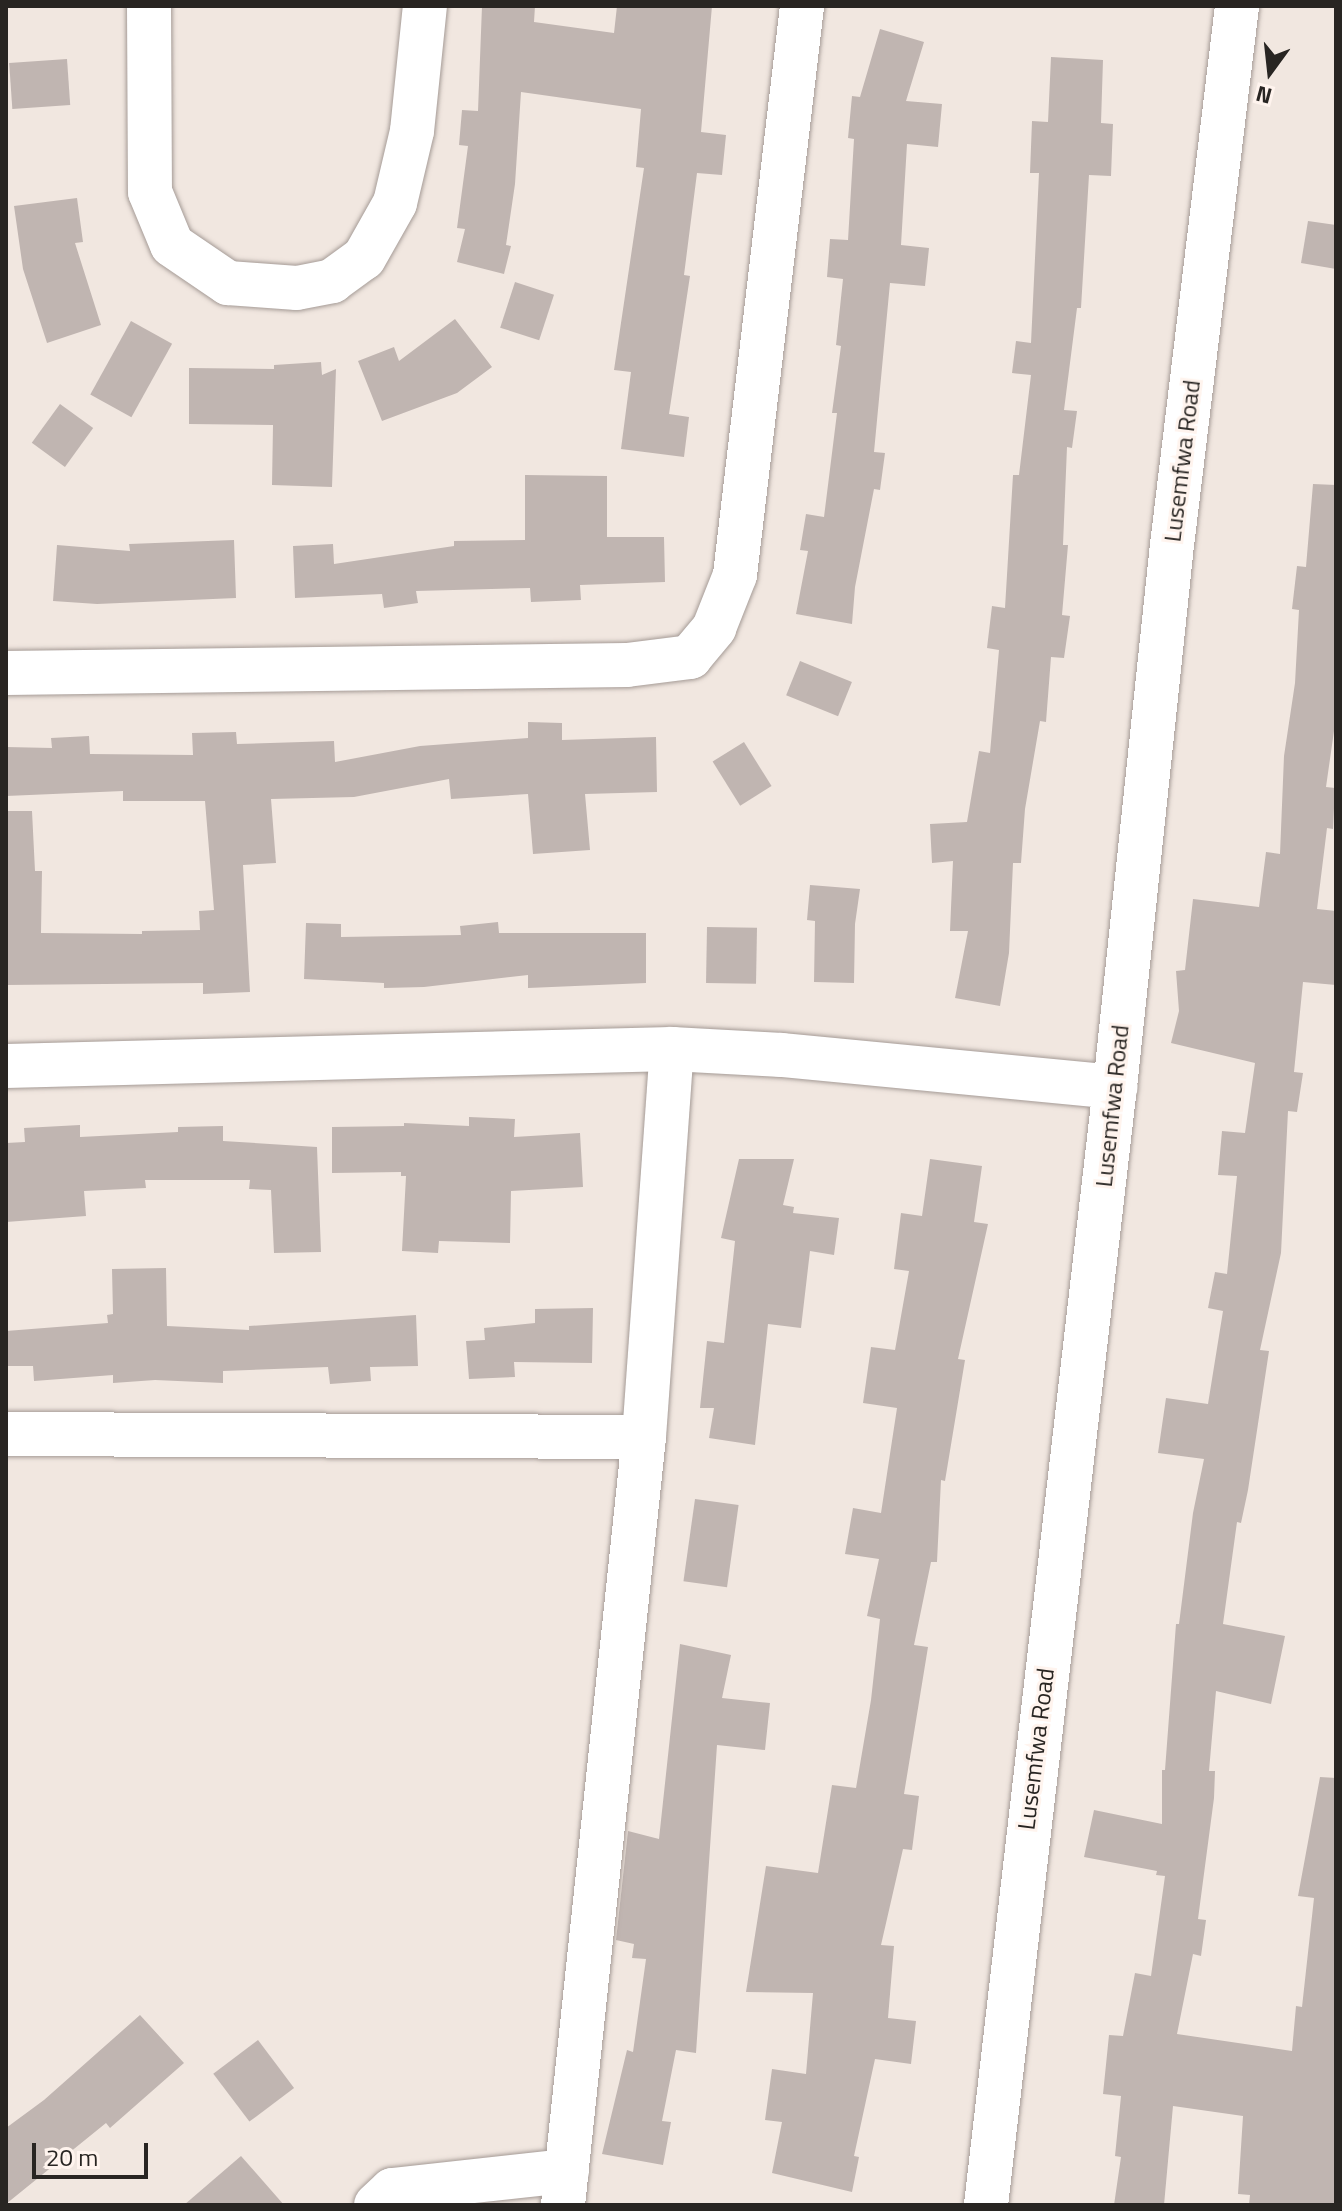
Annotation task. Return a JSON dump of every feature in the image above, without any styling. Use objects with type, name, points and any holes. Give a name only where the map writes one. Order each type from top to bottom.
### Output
[{"type":"street","points":[[149,6],[150,192],[172,245],[228,283],[297,288],[332,281],[364,258],[395,203],[412,131],[425,6]]},
{"type":"street","points":[[6,673],[627,665],[690,657],[714,628],[735,575],[802,6]]},
{"type":"street","name":"Lusemfwa Road","points":[[986,2205],[1115,1087],[1172,545],[1236,6]]},
{"type":"street","points":[[376,2205],[392,2190],[565,2188],[644,1437],[672,1049]]},
{"type":"street","points":[[6,1066],[672,1049],[826,1058],[1115,1087]]},
{"type":"street","points":[[6,1434],[644,1437]]},
{"type":"building","points":[[482,6],[535,6],[534,22],[614,33],[617,6],[712,6],[701,132],[726,135],[722,175],[697,173],[684,275],[690,276],[669,414],[689,417],[684,457],[621,449],[631,372],[614,370],[644,168],[636,167],[641,109],[521,92],[515,184],[506,245],[511,246],[504,274],[457,262],[465,229],[457,228],[468,146],[459,145],[462,110],[478,111]]},
{"type":"building","points":[[880,29],[924,42],[906,101],[942,104],[938,147],[907,144],[901,245],[929,248],[925,286],[890,283],[874,452],[885,453],[880,490],[874,489],[855,587],[852,624],[796,614],[808,551],[800,550],[806,514],[824,517],[837,413],[832,413],[841,346],[836,345],[843,279],[827,277],[830,239],[848,240],[854,139],[848,138],[852,96],[860,97]]},
{"type":"building","points":[[1051,57],[1103,60],[1101,123],[1113,124],[1111,176],[1089,175],[1081,308],[1077,308],[1064,410],[1077,411],[1072,448],[1067,447],[1063,545],[1068,545],[1062,615],[1070,616],[1064,658],[1051,657],[1046,722],[1040,721],[1025,809],[1021,863],[1013,863],[1009,953],[1000,1006],[955,998],[968,931],[950,931],[953,861],[932,863],[930,824],[967,822],[979,751],[990,753],[999,650],[987,648],[992,606],[1005,608],[1013,475],[1019,475],[1031,375],[1012,373],[1016,341],[1031,343],[1039,173],[1030,173],[1032,121],[1048,122]]},
{"type":"building","points":[[67,59],[70,105],[12,109],[9,63]]},
{"type":"building","points":[[77,198],[83,242],[75,243],[101,325],[47,343],[23,269],[14,206]]},
{"type":"building","points":[[1308,221],[1336,225],[1336,269],[1301,263]]},
{"type":"building","points":[[515,282],[554,295],[539,340],[500,328]]},
{"type":"building","points":[[455,319],[492,367],[457,393],[382,421],[358,361],[394,347],[399,361]]},
{"type":"building","points":[[131,321],[172,344],[131,417],[90,394]]},
{"type":"building","points":[[321,362],[322,375],[336,369],[332,487],[272,485],[273,425],[189,424],[189,368],[274,369],[274,365]]},
{"type":"building","points":[[60,404],[93,428],[65,467],[32,443]]},
{"type":"building","points":[[525,475],[607,476],[607,537],[664,537],[665,582],[580,585],[581,600],[531,602],[530,588],[416,591],[418,603],[384,608],[382,594],[295,598],[293,546],[333,544],[334,564],[454,546],[454,541],[525,540]]},
{"type":"building","points":[[1313,484],[1336,485],[1336,717],[1326,787],[1335,788],[1333,829],[1327,828],[1317,909],[1336,911],[1336,985],[1303,982],[1294,1072],[1303,1073],[1297,1112],[1288,1111],[1281,1253],[1260,1350],[1269,1351],[1248,1490],[1241,1523],[1237,1522],[1223,1624],[1285,1636],[1271,1704],[1216,1691],[1209,1771],[1215,1771],[1214,1798],[1198,1919],[1206,1920],[1201,1956],[1193,1954],[1177,2034],[1292,2051],[1296,2006],[1302,2007],[1314,1898],[1298,1896],[1320,1777],[1336,1778],[1336,2205],[1249,2205],[1250,2195],[1238,2194],[1243,2116],[1173,2106],[1164,2205],[1114,2205],[1121,2157],[1115,2156],[1121,2096],[1103,2094],[1109,2035],[1123,2036],[1135,1973],[1151,1976],[1165,1876],[1156,1875],[1157,1871],[1084,1857],[1094,1810],[1162,1824],[1162,1770],[1165,1770],[1176,1624],[1179,1624],[1193,1513],[1204,1459],[1158,1453],[1166,1398],[1208,1404],[1223,1311],[1208,1308],[1215,1272],[1227,1274],[1237,1176],[1218,1175],[1222,1131],[1245,1133],[1255,1063],[1171,1043],[1179,1011],[1176,971],[1185,970],[1193,899],[1259,907],[1266,852],[1280,854],[1284,756],[1295,683],[1299,610],[1292,609],[1297,566],[1306,567]]},
{"type":"building","points":[[234,540],[236,598],[97,604],[53,601],[57,545],[130,551],[129,544]]},
{"type":"building","points":[[800,661],[852,682],[838,716],[786,695]]},
{"type":"building","points":[[528,722],[562,723],[562,740],[656,737],[657,792],[585,794],[590,850],[533,854],[528,794],[451,799],[449,779],[354,797],[271,799],[276,863],[243,865],[250,992],[203,994],[203,983],[6,985],[6,811],[32,811],[35,871],[42,871],[41,933],[142,934],[142,931],[200,930],[199,911],[214,910],[205,801],[123,801],[123,791],[6,796],[6,747],[52,748],[51,738],[89,736],[90,754],[193,755],[192,733],[236,732],[237,744],[334,741],[335,762],[420,746],[528,738]]},
{"type":"building","points":[[744,742],[772,786],[740,806],[713,762]]},
{"type":"building","points":[[810,885],[860,889],[855,924],[854,983],[814,982],[815,921],[807,920]]},
{"type":"building","points":[[498,922],[499,933],[646,933],[646,983],[528,988],[528,975],[424,987],[384,988],[384,983],[304,979],[306,923],[341,924],[341,937],[461,935],[460,926]]},
{"type":"building","points":[[707,927],[757,928],[756,984],[706,983]]},
{"type":"building","points":[[469,1117],[515,1119],[514,1137],[580,1133],[583,1187],[511,1191],[510,1243],[439,1241],[438,1253],[402,1251],[406,1176],[401,1176],[401,1172],[332,1173],[332,1127],[404,1126],[404,1123],[469,1126]]},
{"type":"building","points":[[80,1125],[80,1137],[178,1132],[178,1127],[223,1126],[223,1141],[317,1147],[321,1252],[274,1253],[271,1190],[249,1189],[250,1180],[145,1180],[146,1188],[84,1191],[86,1216],[6,1222],[6,1143],[25,1142],[24,1128]]},
{"type":"building","points":[[739,1159],[794,1159],[783,1205],[794,1207],[793,1213],[839,1218],[834,1255],[810,1251],[801,1328],[768,1324],[755,1445],[709,1438],[714,1408],[700,1408],[707,1341],[724,1343],[735,1241],[721,1238]]},
{"type":"building","points":[[930,1159],[982,1166],[974,1222],[988,1224],[958,1359],[965,1360],[945,1481],[941,1480],[937,1562],[931,1562],[914,1645],[928,1647],[904,1794],[919,1796],[912,1850],[903,1849],[881,1945],[894,1946],[888,2018],[916,2021],[911,2064],[875,2059],[854,2156],[859,2157],[852,2192],[772,2173],[782,2122],[765,2120],[772,2069],[806,2074],[813,1993],[746,1992],[766,1866],[818,1873],[832,1785],[856,1788],[871,1700],[880,1619],[867,1616],[879,1559],[845,1554],[853,1508],[881,1513],[897,1408],[863,1403],[871,1347],[895,1350],[909,1271],[894,1269],[901,1213],[922,1216]]},
{"type":"building","points":[[166,1268],[167,1326],[249,1330],[249,1326],[416,1315],[418,1366],[370,1367],[371,1381],[330,1384],[328,1367],[223,1371],[223,1383],[155,1380],[113,1383],[113,1375],[34,1381],[33,1366],[6,1366],[6,1331],[108,1323],[107,1315],[113,1314],[112,1269]]},
{"type":"building","points":[[593,1308],[592,1363],[514,1362],[515,1377],[469,1379],[466,1341],[485,1340],[484,1328],[535,1323],[535,1309]]},
{"type":"building","points":[[695,1499],[739,1505],[727,1587],[683,1581]]},
{"type":"building","points":[[680,1644],[731,1655],[722,1698],[770,1703],[765,1750],[717,1745],[696,2053],[676,2050],[662,2121],[671,2122],[663,2165],[602,2154],[627,2050],[633,2052],[646,1959],[632,1958],[634,1944],[616,1940],[628,1831],[659,1839]]},
{"type":"building","points":[[140,2015],[184,2063],[110,2128],[106,2123],[6,2204],[6,2128],[44,2100]]},
{"type":"building","points":[[258,2040],[294,2088],[249,2122],[213,2074]]},
{"type":"building","points":[[241,2156],[284,2205],[184,2205]]}]
